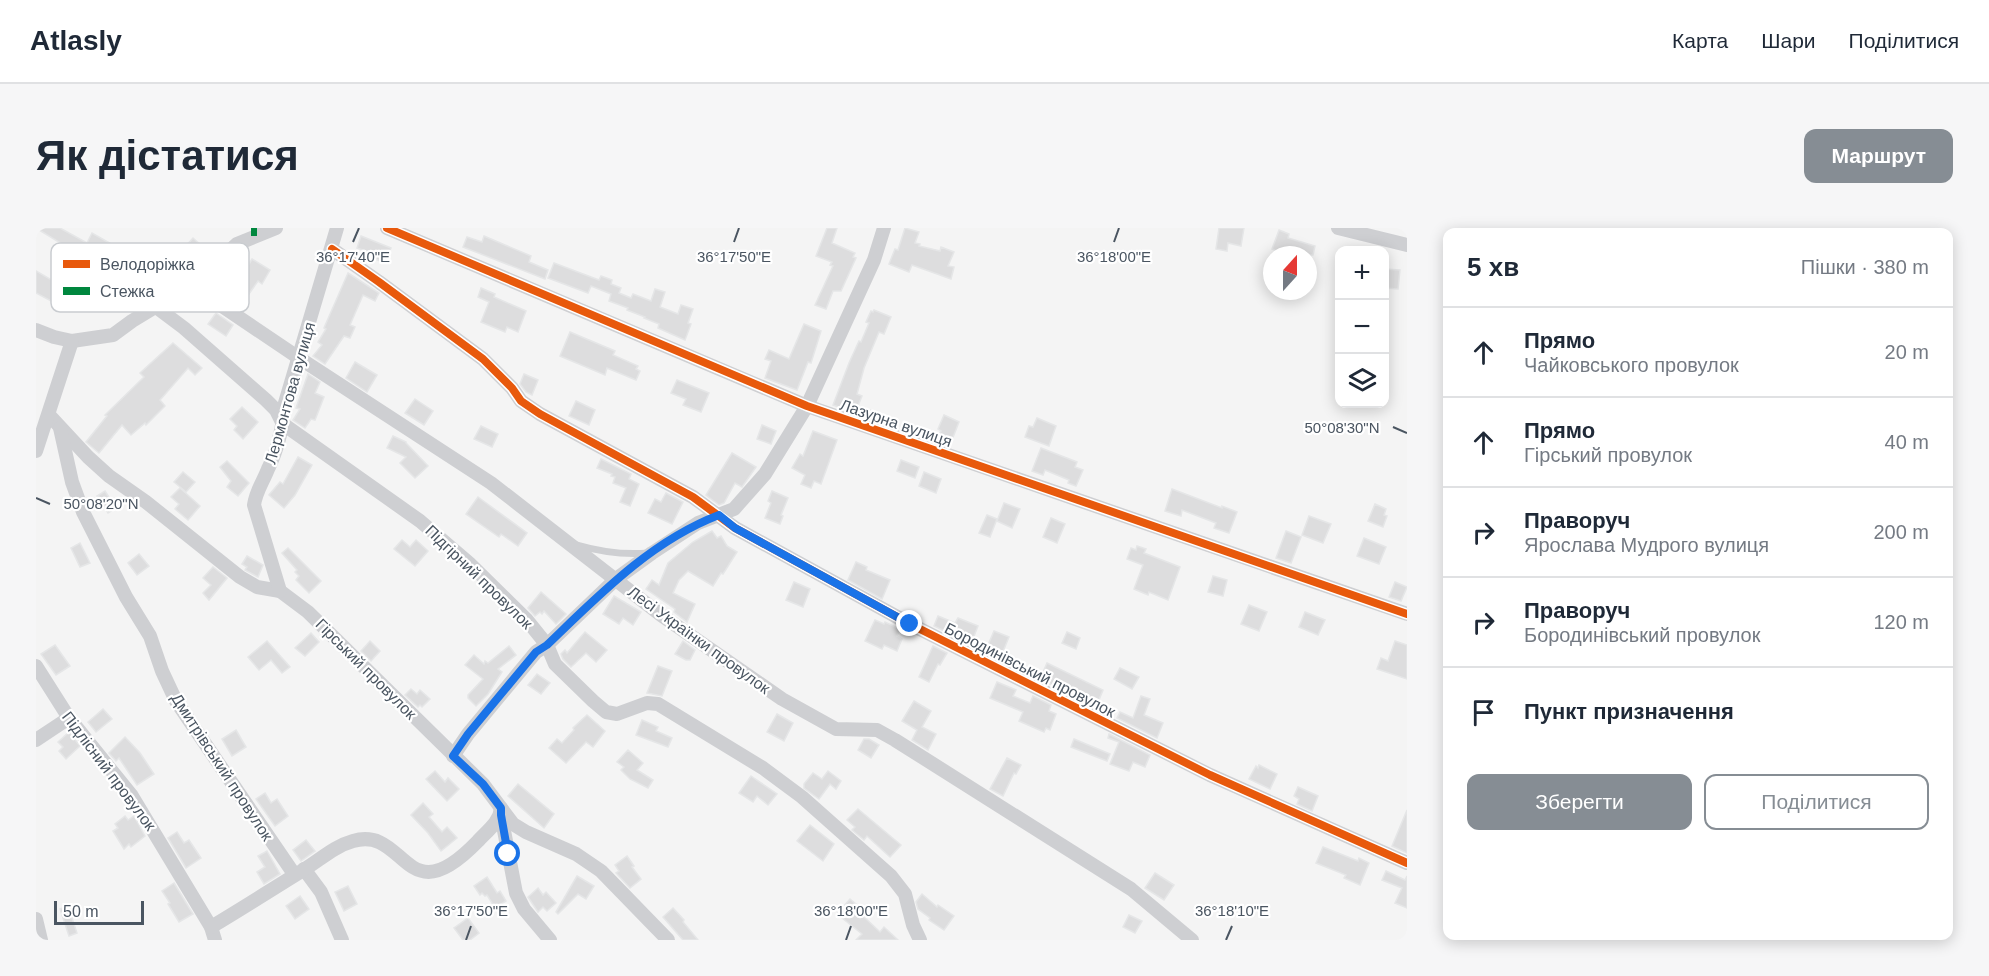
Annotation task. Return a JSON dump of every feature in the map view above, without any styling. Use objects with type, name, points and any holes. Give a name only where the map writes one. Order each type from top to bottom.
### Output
[{"type":"street","points":[[239,243],[276,228]]},
{"type":"street","name":"Лермонтова вулиця","points":[[280,591],[254,505],[256,493],[269,467],[283,424],[285,404],[338,228]]},
{"type":"street","name":"Лазурна вулиця","points":[[387,228],[807,406],[1407,614]]},
{"type":"street","points":[[453,756],[498,696],[536,652],[547,645],[616,579],[698,523],[734,509],[765,474],[807,406],[874,260],[884,228]]},
{"type":"street","points":[[1338,228],[1407,245]]},
{"type":"street","name":"Бородинівський провулок","points":[[332,249],[483,359],[521,401],[540,414],[693,497],[735,528],[900,618],[1053,697],[1210,775],[1407,863]]},
{"type":"street","points":[[36,330],[72,341],[113,335],[147,312]]},
{"type":"street","name":"Підгірний провулок","points":[[162,312],[266,400],[276,410],[283,424],[420,521],[469,563],[518,611],[547,645],[555,664],[606,712],[617,714],[647,704],[658,704],[763,768],[802,797],[891,876],[905,894],[913,925],[920,940]]},
{"type":"street","name":"Лесі Українки провулок","points":[[231,312],[491,483],[661,615],[782,699],[836,729],[878,730],[896,740],[1131,890],[1192,940]]},
{"type":"street","points":[[36,451],[72,341]]},
{"type":"street","name":"Гірський провулок","points":[[49,415],[109,476],[146,502],[240,577],[257,587],[280,591],[308,612],[483,784],[501,812],[513,824],[576,854],[601,871],[668,940]]},
{"type":"street","name":"Дмитрівський провулок","points":[[60,427],[72,482],[83,512],[126,597],[150,636],[162,671],[176,701],[299,872],[321,892],[342,940]]},
{"type":"street","name":"Підлісний провулок","points":[[36,666],[69,718],[132,796],[213,934]]},
{"type":"street","points":[[36,740],[69,718]]},
{"type":"street","points":[[213,934],[299,872],[326,854],[350,842],[368,838],[381,842],[408,866],[431,873],[441,870],[470,850],[501,812]]},
{"type":"street","points":[[501,812],[516,893],[524,909],[550,940]]},
{"type":"street","points":[[36,919],[41,940]]},
{"type":"lane","points":[[568,542],[600,552],[625,555],[652,553]]},
{"type":"building","points":[[36,228],[60,228],[87,243],[60,243]]},
{"type":"building","points":[[827,228],[837,228],[832,243],[855,253],[853,257],[856,258],[841,291],[833,291],[826,309],[815,305],[833,266],[830,265],[832,262],[816,256]]},
{"type":"building","points":[[905,228],[919,232],[915,243],[920,244],[919,246],[940,251],[941,247],[954,252],[948,266],[954,267],[951,279],[912,265],[909,272],[889,264],[895,249],[898,250]]},
{"type":"building","points":[[1219,228],[1244,228],[1241,246],[1228,243],[1227,251],[1216,249]]},
{"type":"building","points":[[1279,230],[1289,234],[1288,238],[1315,246],[1273,246]]},
{"type":"building","points":[[92,233],[110,243],[87,243]]},
{"type":"building","points":[[361,236],[391,248],[385,263],[373,258],[374,254],[357,248]]},
{"type":"building","points":[[484,236],[531,256],[529,262],[548,270],[545,279],[463,247],[467,237],[482,242]]},
{"type":"building","points":[[193,238],[199,243],[189,243]]},
{"type":"building","points":[[252,259],[270,270],[262,284],[258,281],[249,294],[249,264]]},
{"type":"building","points":[[554,263],[599,280],[601,276],[612,280],[611,284],[621,288],[619,293],[631,298],[633,294],[651,301],[655,289],[665,292],[660,307],[678,314],[681,305],[693,309],[688,323],[691,324],[685,340],[658,328],[659,324],[627,310],[628,308],[609,301],[611,294],[591,286],[588,293],[548,278]]},
{"type":"building","points":[[1389,269],[1400,270],[1398,289],[1389,288]]},
{"type":"building","points":[[36,271],[51,280],[51,301],[36,293]]},
{"type":"building","points":[[348,273],[379,293],[375,301],[363,295],[350,325],[355,327],[350,338],[344,336],[325,364],[313,356],[322,345],[318,342],[326,329],[324,328]]},
{"type":"building","points":[[481,288],[495,294],[494,297],[526,311],[518,332],[507,327],[505,332],[481,322],[489,302],[478,297]]},
{"type":"building","points":[[874,310],[891,317],[884,334],[879,332],[864,368],[857,394],[862,396],[858,406],[870,410],[867,417],[833,405],[849,363],[869,323],[866,322],[871,311]]},
{"type":"building","points":[[216,313],[233,325],[226,336],[208,324]]},
{"type":"building","points":[[804,324],[821,331],[811,363],[808,362],[797,390],[765,378],[771,361],[765,359],[769,350],[789,359]]},
{"type":"building","points":[[570,332],[615,351],[613,355],[638,366],[636,369],[640,371],[636,380],[607,368],[605,375],[560,356]]},
{"type":"building","points":[[173,343],[202,368],[195,375],[188,368],[160,400],[165,406],[146,425],[145,423],[131,435],[122,425],[99,453],[86,442],[107,416],[105,415],[144,377],[140,373]]},
{"type":"building","points":[[355,362],[377,375],[367,392],[346,378]]},
{"type":"building","points":[[308,374],[320,382],[315,393],[324,397],[315,420],[311,419],[305,428],[293,420],[300,409],[296,408]]},
{"type":"building","points":[[524,374],[538,380],[532,395],[526,392],[520,384]]},
{"type":"building","points":[[677,380],[709,393],[701,412],[683,405],[686,399],[671,393]]},
{"type":"building","points":[[415,399],[433,411],[424,425],[405,413]]},
{"type":"building","points":[[576,401],[595,410],[589,425],[569,416]]},
{"type":"building","points":[[242,407],[258,422],[243,439],[234,430],[237,426],[230,419]]},
{"type":"building","points":[[944,415],[959,422],[952,440],[939,434],[941,431],[938,429]]},
{"type":"building","points":[[1037,418],[1056,426],[1049,446],[1025,437],[1029,426],[1033,427]]},
{"type":"building","points":[[762,425],[776,431],[771,444],[757,439]]},
{"type":"building","points":[[481,426],[498,434],[492,447],[474,439]]},
{"type":"building","points":[[813,431],[837,440],[821,484],[814,481],[811,488],[801,484],[805,475],[792,468],[800,454],[803,456]]},
{"type":"building","points":[[393,436],[406,442],[428,466],[415,478],[400,463],[406,457],[387,448]]},
{"type":"building","points":[[1041,448],[1077,462],[1075,467],[1083,470],[1076,486],[1068,483],[1069,480],[1045,470],[1043,475],[1032,471]]},
{"type":"building","points":[[732,453],[756,467],[742,487],[735,483],[724,503],[719,505],[706,495]]},
{"type":"building","points":[[298,457],[312,465],[295,495],[284,508],[269,495],[280,482],[283,484]]},
{"type":"building","points":[[601,459],[631,474],[629,479],[639,484],[630,506],[620,502],[626,488],[613,483],[615,477],[611,476],[612,474],[597,468]]},
{"type":"building","points":[[901,460],[919,467],[915,478],[897,471]]},
{"type":"building","points":[[227,461],[249,483],[238,496],[227,487],[231,481],[220,467]]},
{"type":"building","points":[[183,472],[195,482],[186,492],[174,482]]},
{"type":"building","points":[[924,472],[941,479],[936,493],[919,486]]},
{"type":"building","points":[[180,488],[200,506],[188,520],[175,509],[179,504],[171,497]]},
{"type":"building","points":[[1172,489],[1237,512],[1229,533],[1214,528],[1216,523],[1182,510],[1181,516],[1165,511]]},
{"type":"building","points":[[105,491],[116,508],[108,513],[97,496]]},
{"type":"building","points":[[772,491],[788,498],[780,524],[765,518],[771,503],[768,501]]},
{"type":"building","points":[[666,493],[683,502],[672,524],[648,513],[655,499],[661,502]]},
{"type":"building","points":[[478,497],[527,533],[518,546],[501,534],[499,537],[466,514]]},
{"type":"building","points":[[1004,503],[1020,509],[1012,528],[997,521]]},
{"type":"building","points":[[1375,504],[1386,509],[1384,515],[1387,516],[1383,527],[1368,521]]},
{"type":"building","points":[[987,515],[997,519],[990,537],[979,533]]},
{"type":"building","points":[[1309,516],[1331,524],[1323,543],[1302,535]]},
{"type":"building","points":[[1051,518],[1065,524],[1057,543],[1043,537]]},
{"type":"building","points":[[712,531],[717,538],[721,536],[727,546],[737,552],[713,586],[688,571],[679,580],[673,593],[695,604],[687,622],[674,612],[675,609],[646,589],[652,580],[659,585],[668,563],[693,542]]},
{"type":"building","points":[[1286,531],[1301,537],[1291,563],[1276,558]]},
{"type":"building","points":[[1364,538],[1386,547],[1379,564],[1357,556]]},
{"type":"building","points":[[402,540],[410,547],[416,540],[428,551],[415,566],[394,549]]},
{"type":"building","points":[[80,543],[90,563],[80,567],[71,548]]},
{"type":"building","points":[[1137,546],[1146,549],[1144,553],[1180,567],[1168,600],[1134,589],[1143,565],[1127,559],[1131,548],[1136,550]]},
{"type":"building","points":[[288,548],[321,581],[309,593],[296,580],[299,576],[295,572],[297,570],[282,553]]},
{"type":"building","points":[[139,554],[149,566],[137,575],[128,563]]},
{"type":"building","points":[[247,556],[263,565],[258,577],[245,570],[247,567],[242,564]]},
{"type":"building","points":[[856,562],[867,567],[866,570],[890,580],[882,599],[848,580]]},
{"type":"building","points":[[213,567],[227,578],[209,600],[203,593],[211,585],[203,578]]},
{"type":"building","points":[[1213,576],[1227,580],[1223,596],[1208,592]]},
{"type":"building","points":[[794,582],[810,589],[803,607],[786,600]]},
{"type":"building","points":[[1395,582],[1407,587],[1401,601],[1389,597]]},
{"type":"building","points":[[541,592],[566,614],[556,624],[544,611],[535,616],[528,608]]},
{"type":"building","points":[[614,596],[641,612],[633,625],[623,618],[619,624],[603,614]]},
{"type":"building","points":[[1249,605],[1267,612],[1259,631],[1241,624]]},
{"type":"building","points":[[1305,612],[1325,620],[1318,635],[1299,627]]},
{"type":"building","points":[[938,616],[955,623],[958,618],[978,626],[971,644],[934,626]]},
{"type":"building","points":[[875,620],[900,629],[897,636],[902,639],[897,651],[884,645],[882,649],[865,641]]},
{"type":"building","points":[[994,631],[1009,637],[1000,659],[985,652]]},
{"type":"building","points":[[585,632],[607,650],[596,662],[586,653],[571,667],[561,654],[565,650],[567,653]]},
{"type":"building","points":[[1067,632],[1080,638],[1076,649],[1062,643]]},
{"type":"building","points":[[311,633],[319,642],[305,656],[295,648]]},
{"type":"building","points":[[267,641],[290,667],[282,673],[271,660],[259,670],[248,657]]},
{"type":"building","points":[[370,641],[380,651],[371,661],[361,651]]},
{"type":"building","points":[[683,641],[695,650],[690,660],[675,654]]},
{"type":"building","points":[[1395,641],[1407,645],[1407,679],[1377,669],[1381,658],[1388,661]]},
{"type":"building","points":[[55,645],[70,666],[56,675],[41,654]]},
{"type":"building","points":[[509,646],[516,655],[498,669],[502,672],[488,694],[476,706],[468,695],[483,679],[465,665],[474,655],[484,664],[485,661],[488,663]]},
{"type":"building","points":[[933,646],[947,653],[940,665],[938,664],[929,682],[919,677]]},
{"type":"building","points":[[1047,663],[1103,690],[1096,707],[1040,679]]},
{"type":"building","points":[[658,666],[672,671],[662,696],[647,693]]},
{"type":"building","points":[[1120,668],[1139,677],[1132,689],[1114,679]]},
{"type":"building","points":[[537,674],[550,683],[541,694],[528,685]]},
{"type":"building","points":[[997,682],[1016,690],[1013,696],[1030,703],[1033,696],[1051,705],[1049,711],[1056,714],[1050,730],[1046,728],[1044,732],[1019,721],[1023,712],[990,698]]},
{"type":"building","points":[[411,689],[417,694],[420,690],[430,699],[422,707],[420,705],[418,707],[405,695]]},
{"type":"building","points":[[1141,696],[1150,699],[1144,715],[1163,723],[1157,738],[1117,718],[1120,712],[1133,718]]},
{"type":"building","points":[[914,701],[931,711],[922,727],[936,734],[928,750],[912,740],[917,730],[902,721]]},
{"type":"building","points":[[103,709],[112,719],[96,732],[88,722]]},
{"type":"building","points":[[777,714],[793,723],[784,741],[767,732]]},
{"type":"building","points":[[587,715],[605,731],[593,747],[586,742],[566,763],[549,748],[557,739],[562,743]]},
{"type":"building","points":[[642,720],[658,727],[656,731],[672,738],[668,747],[636,735]]},
{"type":"building","points":[[236,730],[246,747],[232,756],[222,739]]},
{"type":"building","points":[[69,732],[80,746],[66,759],[59,751],[63,747],[58,742]]},
{"type":"building","points":[[1109,734],[1150,755],[1145,767],[1133,762],[1129,771],[1110,764],[1119,742],[1108,738]]},
{"type":"building","points":[[125,737],[140,753],[154,774],[137,785],[119,758],[116,761],[109,753]]},
{"type":"building","points":[[864,739],[869,739],[879,745],[871,758],[858,750]]},
{"type":"building","points":[[1074,739],[1110,754],[1107,761],[1071,747]]},
{"type":"building","points":[[628,750],[643,763],[637,770],[653,780],[648,788],[630,779],[621,770],[624,767],[617,762]]},
{"type":"building","points":[[1007,758],[1021,765],[1016,774],[1014,773],[1003,796],[990,789]]},
{"type":"building","points":[[1259,765],[1277,774],[1270,789],[1249,779],[1256,766],[1258,768]]},
{"type":"building","points":[[435,771],[445,782],[448,778],[459,789],[447,801],[426,779]]},
{"type":"building","points":[[828,771],[841,781],[836,789],[830,784],[819,799],[804,788],[804,784],[813,773],[822,779]]},
{"type":"building","points":[[751,776],[777,794],[768,805],[757,796],[753,802],[739,793]]},
{"type":"building","points":[[518,784],[554,814],[544,828],[508,796]]},
{"type":"building","points":[[1298,787],[1318,796],[1312,811],[1297,804],[1299,799],[1294,796]]},
{"type":"building","points":[[265,793],[271,803],[277,799],[288,816],[275,826],[256,799]]},
{"type":"building","points":[[423,803],[433,814],[429,817],[442,832],[447,827],[457,838],[441,851],[411,815]]},
{"type":"building","points":[[858,809],[901,845],[890,857],[867,836],[864,840],[852,830],[855,827],[847,820]]},
{"type":"building","points":[[1407,810],[1407,853],[1392,846]]},
{"type":"building","points":[[125,816],[128,820],[134,816],[145,836],[131,847],[129,844],[124,849],[113,831],[118,828],[115,824]]},
{"type":"building","points":[[810,825],[834,844],[823,861],[797,841]]},
{"type":"building","points":[[177,832],[184,843],[189,840],[201,858],[186,868],[168,838]]},
{"type":"building","points":[[306,840],[315,851],[301,861],[293,850]]},
{"type":"building","points":[[1323,847],[1369,863],[1360,885],[1344,878],[1346,875],[1316,863]]},
{"type":"building","points":[[267,851],[280,874],[264,884],[257,872],[265,867],[258,856]]},
{"type":"building","points":[[627,856],[641,879],[630,888],[616,873],[619,871],[615,865]]},
{"type":"building","points":[[1386,871],[1405,880],[1407,876],[1407,908],[1395,903],[1402,888],[1382,880]]},
{"type":"building","points":[[1155,873],[1174,885],[1164,900],[1145,888]]},
{"type":"building","points":[[577,876],[594,886],[586,899],[578,894],[558,914],[556,912]]},
{"type":"building","points":[[487,877],[497,893],[500,891],[506,901],[495,908],[487,895],[482,893],[480,895],[474,886]]},
{"type":"building","points":[[174,883],[193,914],[179,922],[162,891]]},
{"type":"building","points":[[348,886],[357,904],[344,911],[335,892]]},
{"type":"building","points":[[538,888],[543,895],[546,892],[556,903],[547,911],[543,907],[538,912],[528,897]]},
{"type":"building","points":[[922,894],[937,907],[938,905],[954,916],[944,930],[918,909],[916,902]]},
{"type":"building","points":[[300,896],[309,909],[295,919],[286,906]]},
{"type":"building","points":[[850,899],[867,913],[864,917],[880,932],[884,927],[898,940],[856,940],[862,934],[837,914]]},
{"type":"building","points":[[68,906],[77,933],[69,936],[60,909]]},
{"type":"building","points":[[673,908],[698,940],[683,940],[663,917]]},
{"type":"building","points":[[1129,915],[1142,921],[1135,933],[1123,927]]},
{"type":"building","points":[[468,918],[479,933],[470,940],[463,940],[454,928]]},
{"type":"marked path","points":[[254,228],[254,236]]},
{"type":"cycle path","points":[[387,228],[807,406],[1407,614]]},
{"type":"cycle path","points":[[332,249],[483,359],[512,388],[521,401],[540,414],[693,497],[735,528],[910,624],[1210,775],[1407,863]]},
{"type":"route","points":[[508,854],[501,808],[483,784],[453,756],[498,696],[536,652],[547,645],[616,579],[698,523],[719,515],[735,528],[910,624]]}]
